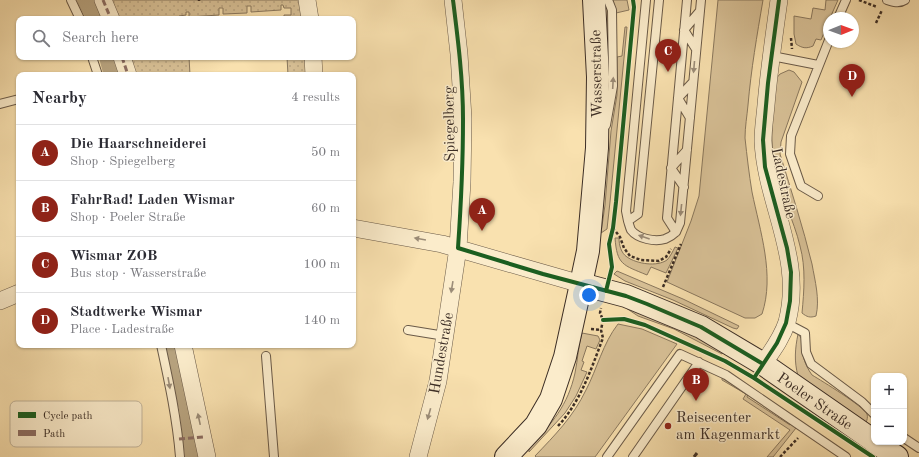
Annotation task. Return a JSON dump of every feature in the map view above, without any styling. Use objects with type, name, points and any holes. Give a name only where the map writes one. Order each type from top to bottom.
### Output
[{"type":"street","points":[[103,0],[110,16]]},
{"type":"street","points":[[307,0],[310,16]]},
{"type":"street","name":"Spiegelberg","points":[[453,0],[459,54],[463,118],[462,182],[458,248]]},
{"type":"street","name":"Wasserstraße","points":[[510,456],[536,425],[552,400],[565,357],[588,250],[597,148],[598,77],[594,0]]},
{"type":"street","name":"Ladestraße","points":[[762,364],[777,343],[786,323],[790,300],[791,272],[787,248],[765,167],[763,140],[768,83],[779,0]]},
{"type":"street","points":[[123,60],[127,72]]},
{"type":"street","points":[[313,60],[314,72]]},
{"type":"street","points":[[356,229],[423,240],[458,248],[581,284]]},
{"type":"street","name":"Hundestraße","points":[[418,457],[438,381],[458,248]]},
{"type":"street","name":"Poeler Straße","points":[[581,284],[626,296],[690,321],[762,364],[871,439]]},
{"type":"street","points":[[0,301],[16,295]]},
{"type":"street","points":[[184,348],[207,457]]},
{"type":"street","name":"Poeler Straße","points":[[879,445],[897,457]]},
{"type":"lane","points":[[70,0],[78,16]]},
{"type":"lane","name":"Wasserstraße","points":[[597,148],[608,121],[613,86],[612,10],[608,0]]},
{"type":"lane","points":[[628,221],[638,214],[659,0]]},
{"type":"lane","points":[[676,232],[667,218],[687,0]]},
{"type":"lane","points":[[646,4],[626,211],[632,231],[642,238],[654,240],[665,239],[671,236],[676,232],[680,224],[700,0]]},
{"type":"lane","points":[[841,12],[846,0]]},
{"type":"lane","points":[[887,0],[893,2],[902,2],[905,0]]},
{"type":"lane","points":[[646,4],[656,27]]},
{"type":"lane","points":[[684,30],[699,12]]},
{"type":"lane","points":[[642,44],[656,27]]},
{"type":"lane","points":[[684,30],[696,49]]},
{"type":"lane","points":[[818,196],[801,186],[790,154],[791,136],[826,48]]},
{"type":"lane","points":[[772,56],[818,66]]},
{"type":"lane","points":[[93,60],[97,72]]},
{"type":"lane","points":[[639,77],[649,96]]},
{"type":"lane","points":[[678,98],[693,82]]},
{"type":"lane","points":[[636,113],[649,96]]},
{"type":"lane","points":[[678,98],[690,118]]},
{"type":"lane","points":[[0,104],[16,100]]},
{"type":"lane","points":[[632,146],[643,164]]},
{"type":"lane","points":[[671,168],[687,150]]},
{"type":"lane","points":[[629,183],[643,164]]},
{"type":"lane","points":[[671,168],[684,187]]},
{"type":"lane","points":[[786,323],[805,334],[806,352],[811,364],[862,402],[871,411]]},
{"type":"lane","points":[[408,330],[445,336]]},
{"type":"lane","points":[[162,348],[179,439],[180,457]]},
{"type":"lane","points":[[607,457],[680,354],[726,374],[846,457]]},
{"type":"lane","points":[[266,356],[274,457]]},
{"type":"lane","points":[[634,457],[699,362]]},
{"type":"lane","points":[[907,440],[919,448]]},
{"type":"path","points":[[859,0],[882,9]]},
{"type":"path","points":[[876,23],[880,16]]},
{"type":"path","points":[[609,231],[613,228]]},
{"type":"path","points":[[663,287],[682,240]]},
{"type":"path","points":[[556,428],[566,417],[581,395],[603,338],[601,330],[603,320]]},
{"type":"path","points":[[780,457],[806,428]]},
{"type":"shaded area","points":[[103,0],[307,0],[310,16],[284,16],[291,15],[291,8],[284,8],[283,5],[281,5],[281,10],[251,12],[251,6],[247,6],[247,13],[223,14],[223,8],[219,8],[219,15],[204,16],[189,16],[189,12],[186,12],[186,15],[179,16],[110,16]]},
{"type":"shaded area","points":[[613,0],[627,0],[629,10],[616,13]]},
{"type":"shaded area","points":[[718,0],[763,0],[752,66],[745,134],[752,192],[762,237],[767,269],[766,299],[762,314],[755,318],[745,318],[667,282],[691,221],[699,196]]},
{"type":"shaded area","points":[[826,0],[838,0],[833,12],[823,12],[823,35],[821,40],[816,39],[813,46],[808,48],[796,44],[794,34],[794,16],[811,19],[813,8],[825,10]]},
{"type":"shaded area","points":[[625,27],[627,27],[607,229],[601,233],[605,205],[611,131],[617,95],[617,57],[622,56]]},
{"type":"shaded area","points":[[123,60],[189,60],[190,72],[127,72]]},
{"type":"shaded area","points":[[287,60],[313,60],[314,72],[288,72]]},
{"type":"shaded area","points":[[789,70],[794,72],[802,82],[781,142],[780,154],[812,264],[817,290],[817,310],[816,316],[812,317],[802,313],[804,280],[802,254],[777,178],[773,157],[772,124],[775,80],[780,74]]},
{"type":"shaded area","points":[[615,238],[619,238],[621,249],[625,255],[631,259],[647,264],[667,260],[675,247],[678,248],[666,273],[651,267],[647,275],[632,269],[623,263],[617,254]]},
{"type":"shaded area","points":[[617,271],[683,299],[739,326],[737,329],[733,328],[673,300],[625,281],[614,274]]},
{"type":"shaded area","points":[[626,308],[633,309],[678,326],[724,351],[722,354],[674,329],[638,316]]},
{"type":"shaded area","points":[[618,324],[642,329],[677,344],[595,457],[536,457],[535,456],[550,441],[581,400],[608,339]]},
{"type":"shaded area","points":[[582,333],[598,336],[600,340],[596,349],[587,346],[582,361],[584,362],[581,370],[587,372],[576,396],[565,413],[529,452],[529,447],[552,422],[568,395],[575,373]]},
{"type":"shaded area","points":[[798,334],[802,339],[802,349],[805,362],[812,375],[864,410],[867,414],[866,423],[798,376],[795,355]]},
{"type":"shaded area","points":[[722,378],[733,383],[748,394],[747,397],[790,425],[792,423],[796,428],[773,457],[767,457],[790,430],[743,399],[746,394],[722,380]]},
{"type":"waterway","points":[[85,0],[93,16]]},
{"type":"waterway","points":[[108,60],[111,72]]},
{"type":"waterway","points":[[172,348],[187,409],[193,457]]},
{"type":"railway","points":[[694,457],[697,453]]},
{"type":"marked path","points":[[103,0],[110,16]]},
{"type":"marked path","points":[[123,60],[127,72]]},
{"type":"marked path","points":[[179,439],[203,437]]},
{"type":"cycle path","points":[[453,0],[460,60],[463,104],[461,200],[458,248],[543,274],[626,296],[701,327],[763,364]]},
{"type":"cycle path","points":[[606,291],[612,267],[609,244],[613,228],[616,202],[634,7],[633,0]]},
{"type":"cycle path","points":[[754,378],[777,343],[786,323],[790,301],[791,272],[787,248],[765,167],[763,140],[768,83],[779,0]]},
{"type":"cycle path","points":[[603,320],[624,319],[645,325],[725,361],[754,378],[873,457]]},
{"type":"place","name":"Wismar ZOB","points":[[668,72]]},
{"type":"place","name":"Stadtwerke Wismar","points":[[852,97]]},
{"type":"place","name":"Die Haarschneiderei","points":[[482,231]]},
{"type":"place","name":"FahrRad! Laden Wismar","points":[[696,401]]},
{"type":"place","name":"Reisecenter am Kagenmarkt","points":[[668,426]]}]
